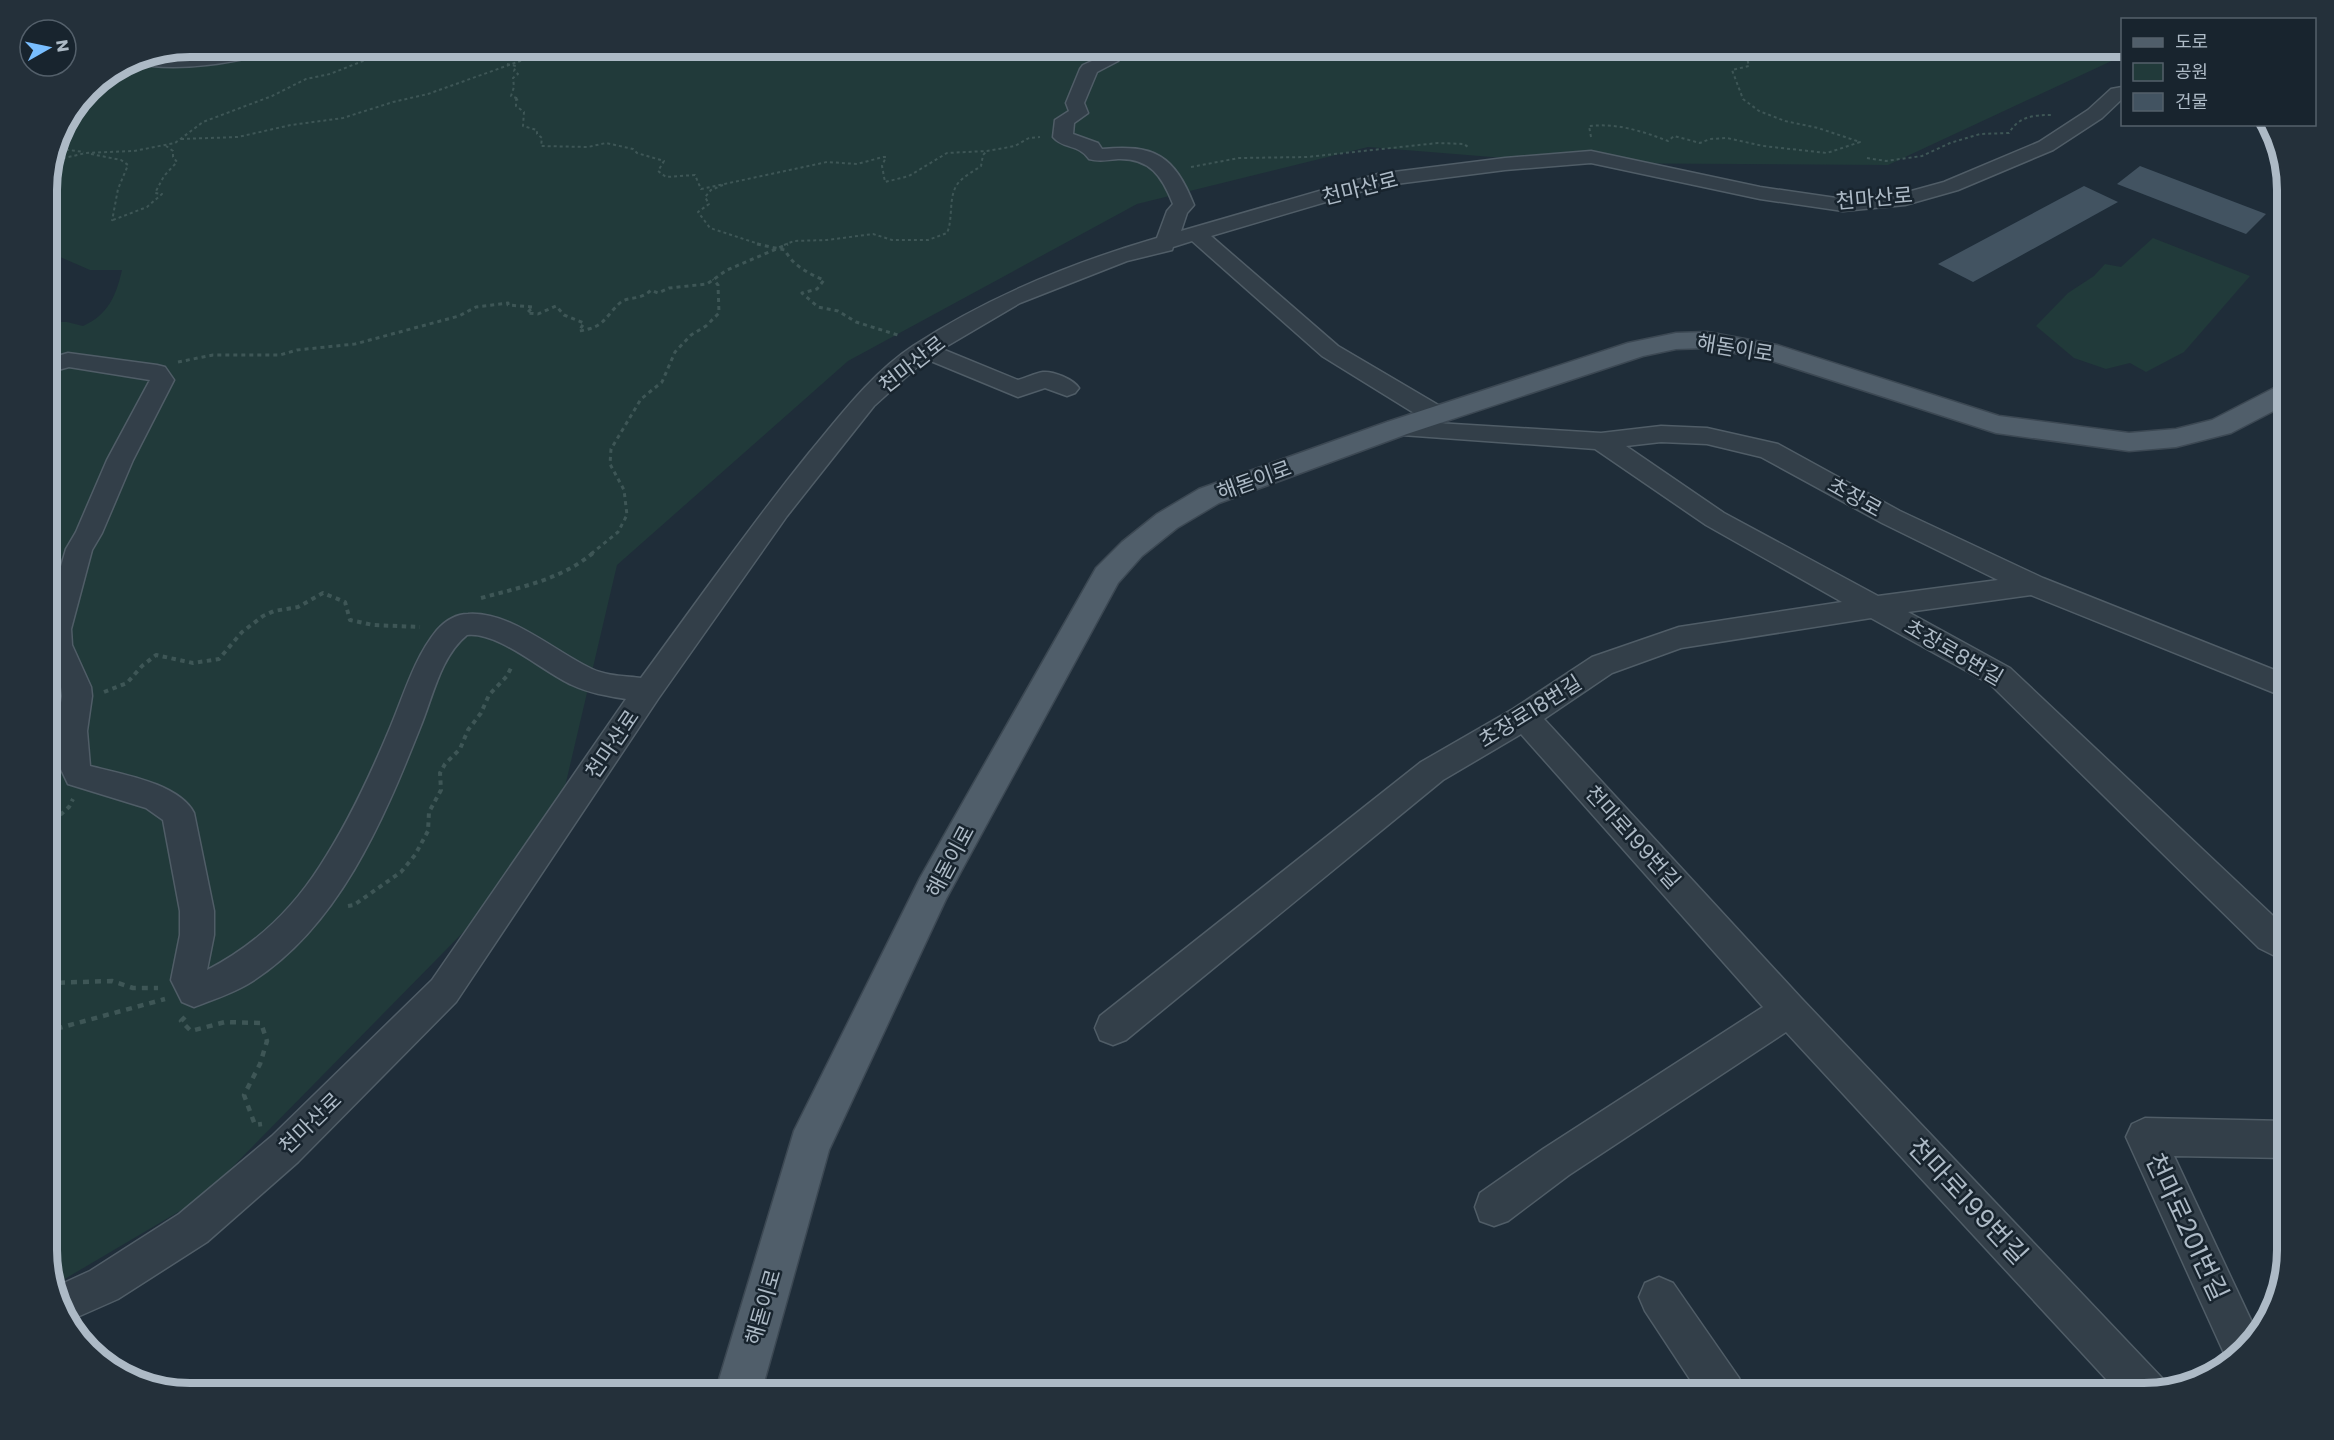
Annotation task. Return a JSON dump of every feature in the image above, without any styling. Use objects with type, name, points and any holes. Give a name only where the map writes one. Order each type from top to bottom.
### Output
[{"type":"main road","name":"해돋이로","points":[[741,1383],[809,1146],[933,889],[1107,576],[1132,549],[1167,521],[1209,496],[1398,428],[1637,349],[1686,341],[1707,340],[1768,351],[1996,424],[2129,442],[2176,438],[2221,427],[2277,398]]},
{"type":"street","points":[[167,60],[221,57]]},
{"type":"street","points":[[1112,57],[1089,69],[1075,103],[1079,113],[1065,120],[1063,137],[1091,147],[1096,154],[1141,154],[1167,174],[1178,188],[1184,205],[1177,211],[1176,219],[1164,245]]},
{"type":"street","name":"천마산로","points":[[67,1302],[104,1285],[193,1228],[285,1149],[444,991],[648,691],[778,510],[865,401],[929,347],[1012,298],[1119,256],[1164,245],[1377,180],[1505,164],[1597,158],[1760,193],[1843,205],[1905,200],[1951,186],[2046,146],[2095,114],[2121,93]]},
{"type":"street","points":[[1197,235],[1330,351],[1436,415]]},
{"type":"street","points":[[929,347],[1018,389],[1045,379],[1067,388]]},
{"type":"street","points":[[57,363],[68,360],[157,372],[162,380],[161,386],[120,460],[89,533],[79,549],[57,630],[58,645],[76,687],[77,696],[72,731],[73,763],[79,775],[156,798],[178,813],[197,911],[197,934],[188,980],[194,991],[226,978],[257,958],[285,934],[331,877],[373,804],[436,655],[459,626],[469,624],[504,632],[545,658],[598,683],[648,691]]},
{"type":"street","name":"초장로","points":[[1398,428],[1601,441],[1661,434],[1707,436],[1769,450],[1891,517],[2033,585],[2277,683]]},
{"type":"street","name":"초장로8번길","points":[[1601,441],[1715,519],[2000,676],[2277,941]]},
{"type":"street","name":"초장로18번길","points":[[1113,1028],[1432,771],[1524,717],[1602,665],[1679,638],[2033,585]]},
{"type":"street","name":"천마로199번길","points":[[1524,717],[1789,1010],[2138,1383]]},
{"type":"street","points":[[1494,1207],[1556,1162],[1789,1010]]},
{"type":"street","name":"천마로201번길","points":[[2240,1342],[2145,1137],[2277,1139]]},
{"type":"street","points":[[1659,1297],[1717,1383]]},
{"type":"path","points":[[181,139],[203,122],[272,96],[306,79],[330,74],[368,57]]},
{"type":"path","points":[[61,159],[86,153],[134,152],[166,146],[181,139],[238,137],[291,125],[343,118],[393,102],[428,94],[527,57]]},
{"type":"path","points":[[1597,158],[1599,154],[1590,137],[1589,126],[1638,129],[1668,141],[1674,136],[1700,143],[1710,139],[1727,138],[1763,146],[1827,153],[1860,142],[1818,128],[1785,121],[1749,105],[1743,99],[1732,70],[1749,66],[1745,57]]},
{"type":"path","points":[[507,64],[516,66],[514,71],[518,74],[513,78],[514,87],[511,96],[519,99],[516,100],[516,106],[524,112],[523,126],[537,130],[537,134],[542,138],[541,146],[588,147],[606,143],[633,149],[664,161],[658,171],[666,177],[695,175],[701,189],[827,162],[838,165],[850,164],[869,161],[879,156],[886,157],[882,166],[885,182],[909,176],[947,153],[987,151],[1020,145],[1029,138],[1046,137],[1057,128],[1064,128]]},
{"type":"path","points":[[1867,159],[1886,161],[1922,156],[1950,142],[1980,134],[2009,133],[2011,127],[2022,118],[2035,115],[2059,115]]},
{"type":"path","points":[[1167,174],[1222,161],[1255,157],[1307,157],[1378,152],[1438,143],[1464,144],[1474,150]]},
{"type":"path","points":[[63,149],[121,160],[128,165],[118,189],[115,201],[117,212],[112,221],[159,199],[162,194],[154,193],[168,170],[177,162],[173,157],[173,151],[166,146]]},
{"type":"path","points":[[139,371],[165,368],[197,357],[280,355],[297,350],[355,344],[459,316],[465,311],[480,306],[508,303],[508,305],[533,307],[527,313],[538,314],[556,306],[558,311],[568,318],[584,323],[579,331],[588,331],[601,324],[622,301],[644,297],[651,291],[658,293],[669,288],[707,284],[736,265],[794,241],[828,240],[873,234],[892,240],[928,240],[947,233],[952,221],[951,207],[956,185],[981,166],[983,155],[987,151]]},
{"type":"path","points":[[727,182],[711,190],[705,197],[709,204],[698,212],[710,228],[727,231],[776,249],[785,250],[789,259],[824,280],[817,289],[802,293],[818,307],[838,311],[856,322],[929,347]]},
{"type":"path","points":[[477,600],[566,572],[584,561],[618,532],[627,514],[624,490],[610,464],[611,449],[641,399],[662,382],[675,352],[691,335],[706,326],[719,313],[718,285],[713,279]]},
{"type":"path","points":[[77,696],[103,693],[127,683],[142,666],[156,655],[193,663],[219,659],[237,635],[271,612],[282,608],[288,610],[307,603],[323,593],[345,602],[350,620],[373,625],[400,625],[453,631]]},
{"type":"path","points":[[304,913],[354,905],[401,872],[416,855],[428,831],[429,812],[441,790],[441,773],[445,764],[460,749],[468,730],[481,713],[489,695],[507,676],[524,644]]},
{"type":"path","points":[[57,818],[69,807],[80,788],[93,780]]},
{"type":"path","points":[[57,983],[112,981],[134,988],[194,991]]},
{"type":"path","points":[[57,1029],[194,991]]},
{"type":"path","points":[[194,991],[196,1006],[181,1021],[191,1031],[225,1022],[261,1023],[267,1041],[260,1064],[244,1095],[255,1125],[264,1123]]},
{"type":"green space","points":[[181,57],[2121,57],[1888,165],[1568,163],[1368,147],[1137,204],[848,361],[617,565],[552,842],[202,1198],[61,1281],[57,1259],[57,322],[83,326],[92,322],[110,304],[122,270],[90,270],[60,257],[57,181],[64,147],[79,116],[102,90],[116,79],[147,64]]},
{"type":"green space","points":[[2153,238],[2250,276],[2184,352],[2146,372],[2130,363],[2106,369],[2074,358],[2036,326],[2068,293],[2094,276],[2105,264],[2121,267]]},
{"type":"building","points":[[2140,166],[2266,214],[2246,234],[2117,184]]},
{"type":"building","points":[[2084,186],[2118,202],[1973,282],[1938,264]]}]
